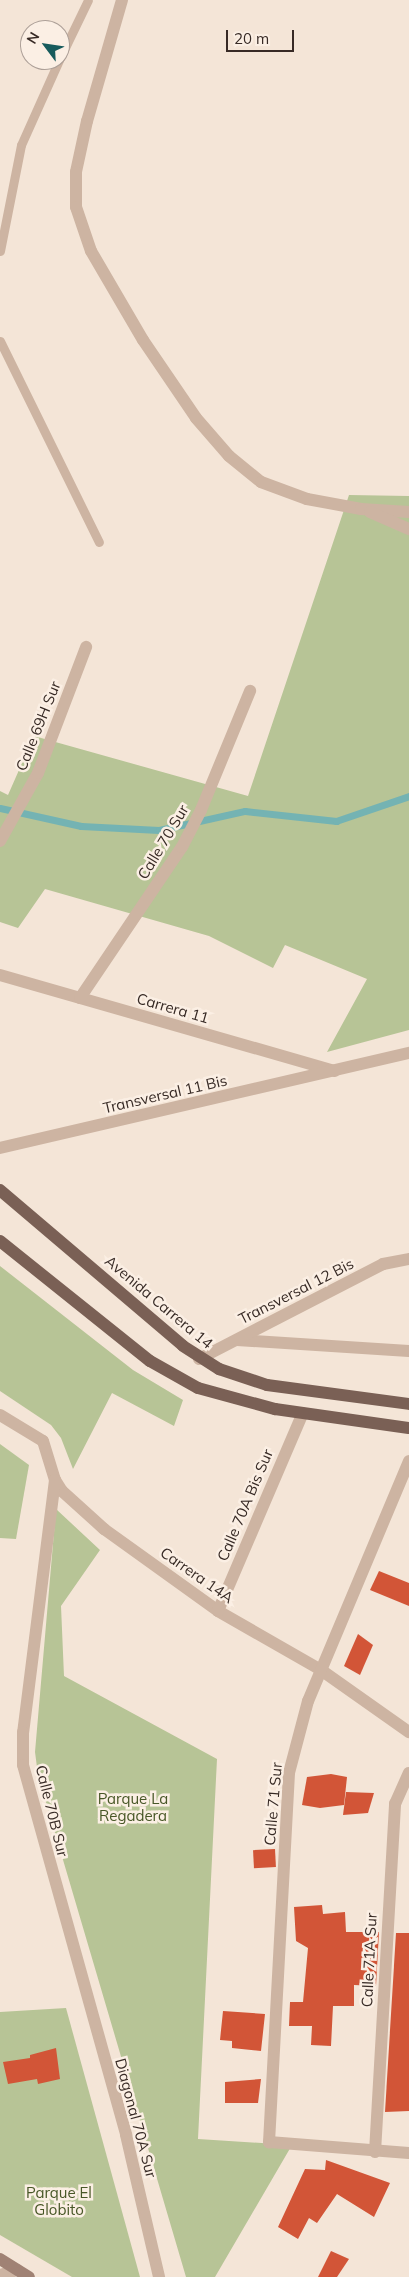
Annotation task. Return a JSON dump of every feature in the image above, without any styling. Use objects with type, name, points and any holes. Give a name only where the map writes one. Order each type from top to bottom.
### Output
[{"type":"main road","name":"Avenida Carrera 14","points":[[0,1190],[199,1359],[239,1378],[267,1385],[409,1404]]},
{"type":"main road","points":[[0,1241],[127,1343],[174,1376],[230,1398],[303,1413],[409,1428]]},
{"type":"street","points":[[122,0],[87,121],[76,172],[76,207],[91,251],[143,340],[196,418],[228,456],[261,482],[307,499],[361,509],[409,512]]},
{"type":"street","points":[[361,509],[409,529]]},
{"type":"street","name":"Calle 69H Sur","points":[[0,841],[38,773],[86,647]]},
{"type":"street","name":"Calle 70 Sur","points":[[80,998],[188,836],[201,810],[250,691]]},
{"type":"street","name":"Carrera 11","points":[[0,975],[337,1072]]},
{"type":"street","name":"Transversal 11 Bis","points":[[0,1148],[337,1072],[409,1053]]},
{"type":"street","name":"Transversal 12 Bis","points":[[199,1359],[384,1264],[409,1260]]},
{"type":"street","points":[[236,1340],[409,1351]]},
{"type":"street","name":"Calle 70A Bis Sur","points":[[218,1611],[303,1413]]},
{"type":"street","name":"Carrera 14A","points":[[0,1415],[43,1441],[55,1480],[104,1529],[218,1611],[321,1670],[409,1732]]},
{"type":"street","name":"Calle 71 Sur","points":[[375,2152],[269,2142],[289,1774],[308,1701],[409,1461]]},
{"type":"street","name":"Calle 70B Sur","points":[[55,1480],[22,1750],[25,1781],[77,1968]]},
{"type":"street","name":"Calle 71A Sur","points":[[375,2152],[395,1804],[409,1773]]},
{"type":"street","name":"Diagonal 70A Sur","points":[[77,1968],[126,2135],[159,2277]]},
{"type":"street","points":[[375,2152],[409,2153]]},
{"type":"street","points":[[0,2259],[29,2277]]},
{"type":"street","points":[[0,2275],[17,2270]]},
{"type":"lane","points":[[70,38],[88,0]]},
{"type":"lane","points":[[0,251],[21,145],[55,70]]},
{"type":"lane","points":[[0,341],[99,542]]},
{"type":"green space","points":[[349,495],[409,496],[409,1030],[327,1052],[367,979],[285,945],[273,968],[209,936],[45,889],[18,928],[0,922],[0,791],[8,795],[34,736],[248,796]]},
{"type":"green space","points":[[0,1266],[133,1370],[183,1400],[174,1426],[112,1393],[73,1469],[61,1438],[51,1425],[0,1391]]},
{"type":"green space","points":[[0,1444],[29,1465],[16,1539],[0,1538]]},
{"type":"green space","name":"Parque La Regadera","points":[[56,1509],[100,1550],[61,1606],[64,1676],[217,1759],[198,2139],[292,2145],[215,2277],[186,2277],[38,1775],[35,1752]]},
{"type":"green space","name":"Parque El Globito","points":[[66,2008],[140,2277],[72,2277],[0,2235],[0,2012]]},
{"type":"building","points":[[379,1571],[409,1583],[409,1606],[370,1590]]},
{"type":"building","points":[[358,1634],[373,1645],[360,1675],[344,1666]]},
{"type":"building","points":[[331,1774],[347,1777],[344,1805],[320,1808],[302,1805],[307,1777]]},
{"type":"building","points":[[346,1792],[374,1793],[368,1813],[343,1815]]},
{"type":"building","points":[[275,1849],[276,1867],[254,1868],[253,1850]]},
{"type":"building","points":[[322,1905],[323,1914],[345,1912],[346,1932],[379,1932],[376,1986],[354,1985],[354,2006],[333,2006],[331,2046],[311,2045],[312,2026],[289,2026],[290,2002],[303,2002],[308,1948],[296,1941],[294,1907]]},
{"type":"building","points":[[396,1933],[409,1933],[409,2111],[385,2112]]},
{"type":"building","points":[[223,2011],[265,2014],[261,2051],[232,2048],[232,2041],[220,2040]]},
{"type":"building","points":[[56,2048],[60,2079],[38,2084],[37,2079],[8,2084],[3,2062],[30,2058],[30,2055]]},
{"type":"building","points":[[261,2079],[258,2103],[225,2103],[225,2082]]},
{"type":"building","points":[[326,2160],[390,2183],[374,2217],[337,2194],[317,2223],[309,2218],[298,2239],[278,2227],[305,2169],[325,2170]]},
{"type":"building","points":[[331,2251],[349,2259],[337,2277],[318,2277]]},
{"type":"waterway","points":[[0,808],[81,826],[159,830],[245,811],[336,821],[409,796]]}]
